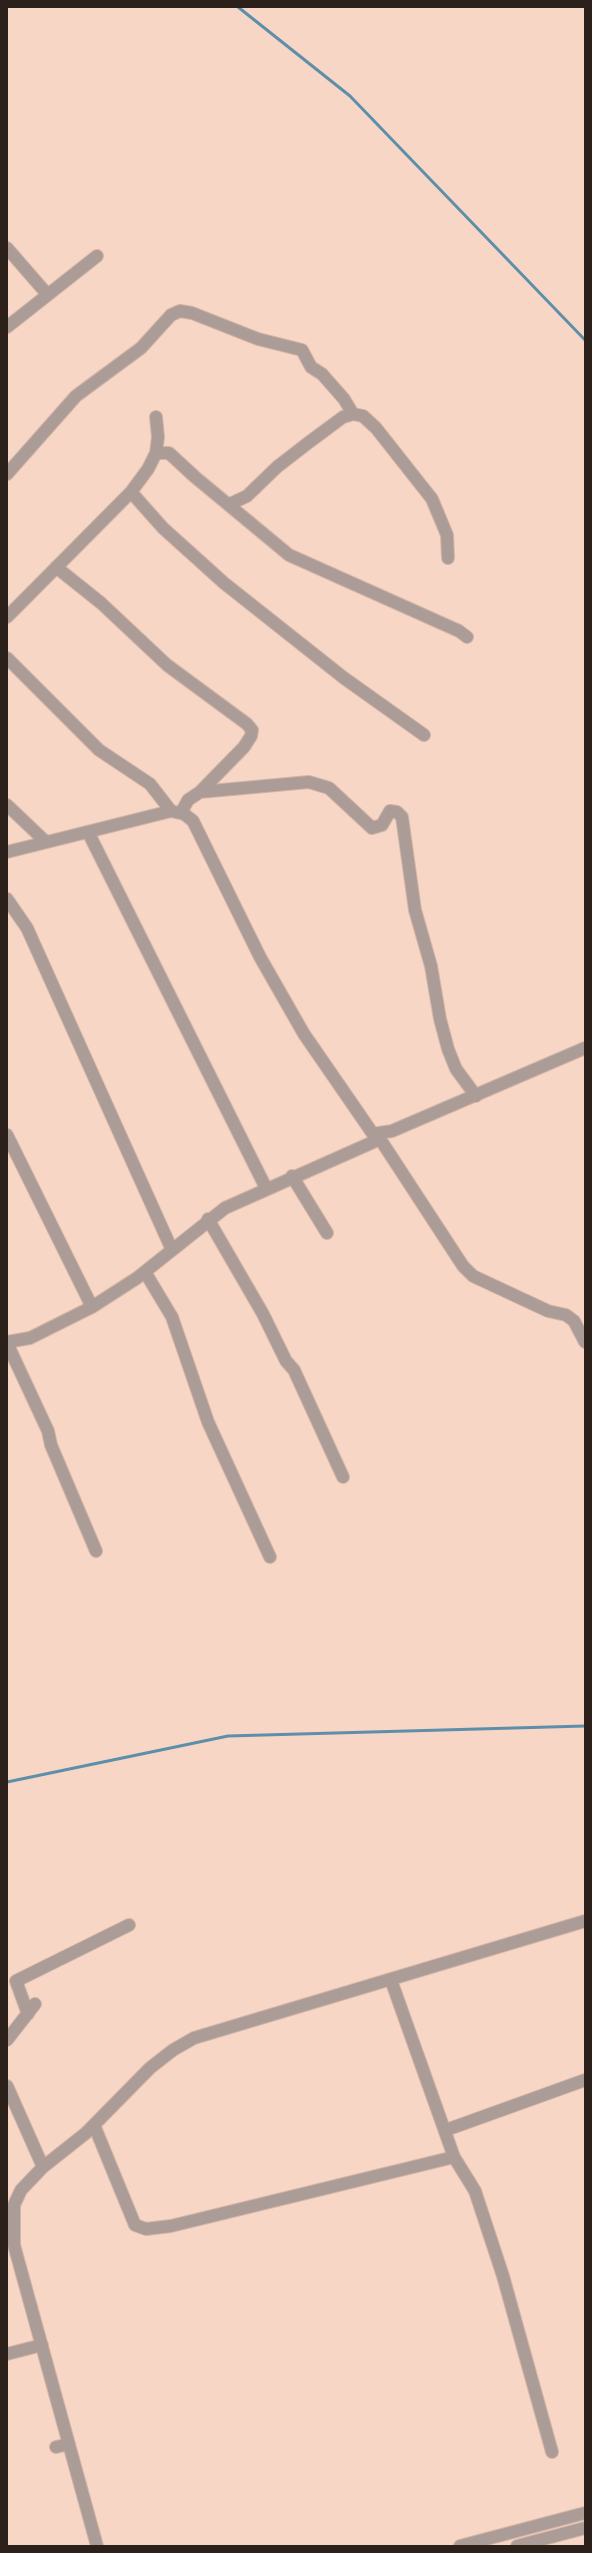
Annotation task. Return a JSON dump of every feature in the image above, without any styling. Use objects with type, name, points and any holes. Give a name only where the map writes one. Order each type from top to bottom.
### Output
[{"type":"street","points":[[7,248],[47,294]]},
{"type":"street","points":[[7,327],[97,256]]},
{"type":"street","points":[[7,474],[71,400],[141,348],[171,315],[180,311],[258,339],[302,350],[311,367],[322,374],[344,398],[353,414]]},
{"type":"street","points":[[230,504],[247,496],[277,467],[343,417],[353,414],[363,416],[376,428],[432,500],[447,535],[448,558]]},
{"type":"street","points":[[7,617],[131,492],[148,469],[156,453],[158,437],[156,417]]},
{"type":"street","points":[[156,453],[163,451],[169,453],[195,477],[230,504],[289,555],[459,631],[467,637]]},
{"type":"street","points":[[131,492],[163,528],[224,583],[344,678],[424,735]]},
{"type":"street","points":[[7,852],[176,812],[188,800],[200,792],[244,747],[251,736],[252,730],[247,724],[167,665],[101,603],[56,567]]},
{"type":"street","points":[[7,658],[99,750],[150,784],[176,812],[193,821],[260,956],[304,1034],[368,1130],[373,1134],[380,1136],[463,1266],[473,1276],[548,1311],[566,1315],[574,1321],[585,1342]]},
{"type":"street","points":[[200,792],[310,782],[329,788],[372,828],[382,825],[390,811],[397,812],[402,817],[414,910],[431,966],[444,1034],[456,1069],[476,1096]]},
{"type":"street","points":[[7,805],[46,842]]},
{"type":"street","points":[[88,832],[266,1188]]},
{"type":"street","points":[[7,899],[27,928],[172,1250]]},
{"type":"street","points":[[96,1552],[51,1445],[48,1431],[7,1342],[30,1338],[92,1307],[145,1272],[208,1219],[225,1208],[380,1136],[585,1048]]},
{"type":"street","points":[[7,1135],[92,1307]]},
{"type":"street","points":[[292,1176],[327,1233]]},
{"type":"street","points":[[208,1219],[263,1314],[286,1361],[294,1370],[343,1477]]},
{"type":"street","points":[[145,1272],[172,1317],[208,1422],[270,1557]]},
{"type":"street","points":[[97,2546],[42,2345],[10,2246],[14,2205],[22,2190],[43,2167],[94,2125],[150,2068],[173,2050],[194,2038],[585,1921]]},
{"type":"street","points":[[28,2014],[16,1981],[129,1924]]},
{"type":"street","points":[[391,1980],[446,2130],[454,2156],[475,2191],[501,2269],[552,2452]]},
{"type":"street","points":[[7,2040],[35,2004]]},
{"type":"street","points":[[446,2130],[585,2080]]},
{"type":"street","points":[[7,2086],[43,2167]]},
{"type":"street","points":[[94,2125],[136,2224],[146,2229],[171,2226],[454,2156]]},
{"type":"street","points":[[7,2354],[42,2345]]},
{"type":"street","points":[[56,2447],[69,2444]]},
{"type":"street","points":[[460,2546],[585,2513]]},
{"type":"street","points":[[517,2546],[585,2528]]},
{"type":"waterway","points":[[238,7],[350,96],[585,340]]},
{"type":"waterway","points":[[7,1782],[228,1736],[585,1726]]}]
